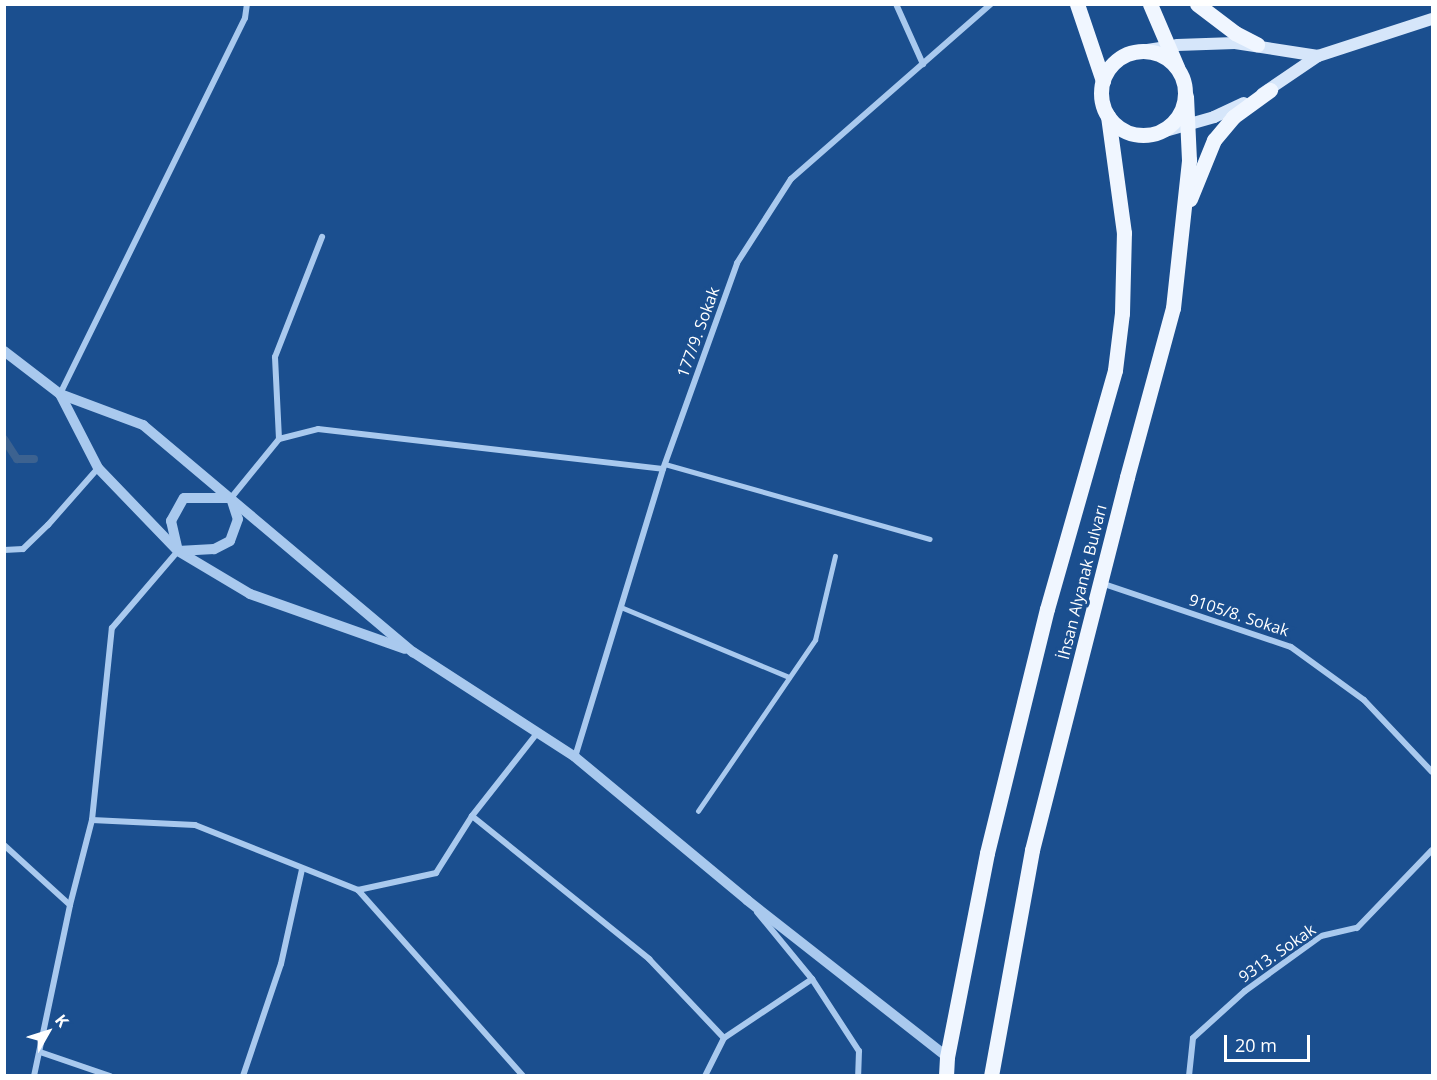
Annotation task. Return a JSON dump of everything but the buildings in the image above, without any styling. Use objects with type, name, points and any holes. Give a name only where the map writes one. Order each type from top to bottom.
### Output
[{"type":"main road","points":[[1077,4],[1103,81]]},
{"type":"main road","points":[[1150,4],[1180,72],[1186,96],[1182,110],[1175,121],[1164,130],[1151,135]]},
{"type":"main road","points":[[1197,4],[1235,33],[1257,44]]},
{"type":"main road","points":[[1183,219],[1214,140],[1233,117],[1318,56],[1432,20]]},
{"type":"main road","points":[[1270,90],[1222,114],[1151,135],[1134,135],[1119,128],[1108,116],[1101,96],[1103,81],[1111,66],[1124,55],[1168,46],[1212,43],[1257,44],[1318,56]]},
{"type":"main road","points":[[1141,51],[1156,53],[1170,60],[1180,72]]},
{"type":"main road","name":"İhsan Alyanak Bulvarı","points":[[991,1076],[1032,850],[1127,477],[1173,308],[1189,160],[1186,96]]},
{"type":"main road","name":"İhsan Alyanak Bulvarı","points":[[946,1076],[947,1057],[987,853],[1084,469],[1115,370],[1122,313],[1124,233],[1108,116]]},
{"type":"street","points":[[60,394],[245,18],[247,4]]},
{"type":"street","points":[[896,4],[923,64]]},
{"type":"street","name":"177/9. Sokak","points":[[575,758],[664,467],[737,263],[791,179],[991,4]]},
{"type":"street","points":[[279,439],[276,357],[321,237]]},
{"type":"street","points":[[4,351],[60,394],[143,425],[413,652],[538,731],[575,758],[747,900],[947,1057]]},
{"type":"street","points":[[60,394],[98,468],[178,551],[250,594],[413,652]]},
{"type":"street","points":[[231,498],[279,439],[318,429],[664,467]]},
{"type":"street","points":[[4,550],[23,549],[48,525],[98,468]]},
{"type":"street","points":[[178,551],[171,521],[184,498],[231,498]]},
{"type":"street","points":[[34,1076],[70,904],[92,820],[112,628],[178,551],[214,549],[230,541],[238,519],[231,498]]},
{"type":"street","name":"9105/8. Sokak","points":[[1101,583],[1291,646],[1364,700],[1432,772]]},
{"type":"street","points":[[358,890],[436,873],[472,816],[538,731]]},
{"type":"street","points":[[472,816],[649,958],[724,1038]]},
{"type":"street","points":[[92,820],[195,825],[358,890],[523,1076]]},
{"type":"street","points":[[4,845],[70,904]]},
{"type":"street","name":"9313. Sokak","points":[[1189,1076],[1193,1038],[1245,991],[1321,936],[1357,928],[1432,850]]},
{"type":"street","points":[[243,1076],[280,964],[302,869]]},
{"type":"street","points":[[747,900],[812,979],[859,1051],[858,1076]]},
{"type":"street","points":[[705,1076],[724,1038],[812,979]]},
{"type":"street","points":[[40,1052],[111,1076]]},
{"type":"street","points":[[993,1055],[1002,1076]]},
{"type":"lane","points":[[664,467],[930,539]]},
{"type":"lane","points":[[698,811],[815,640],[835,556]]},
{"type":"lane","points":[[621,607],[789,676]]},
{"type":"waterway","points":[[4,439],[17,459],[34,459]]}]
